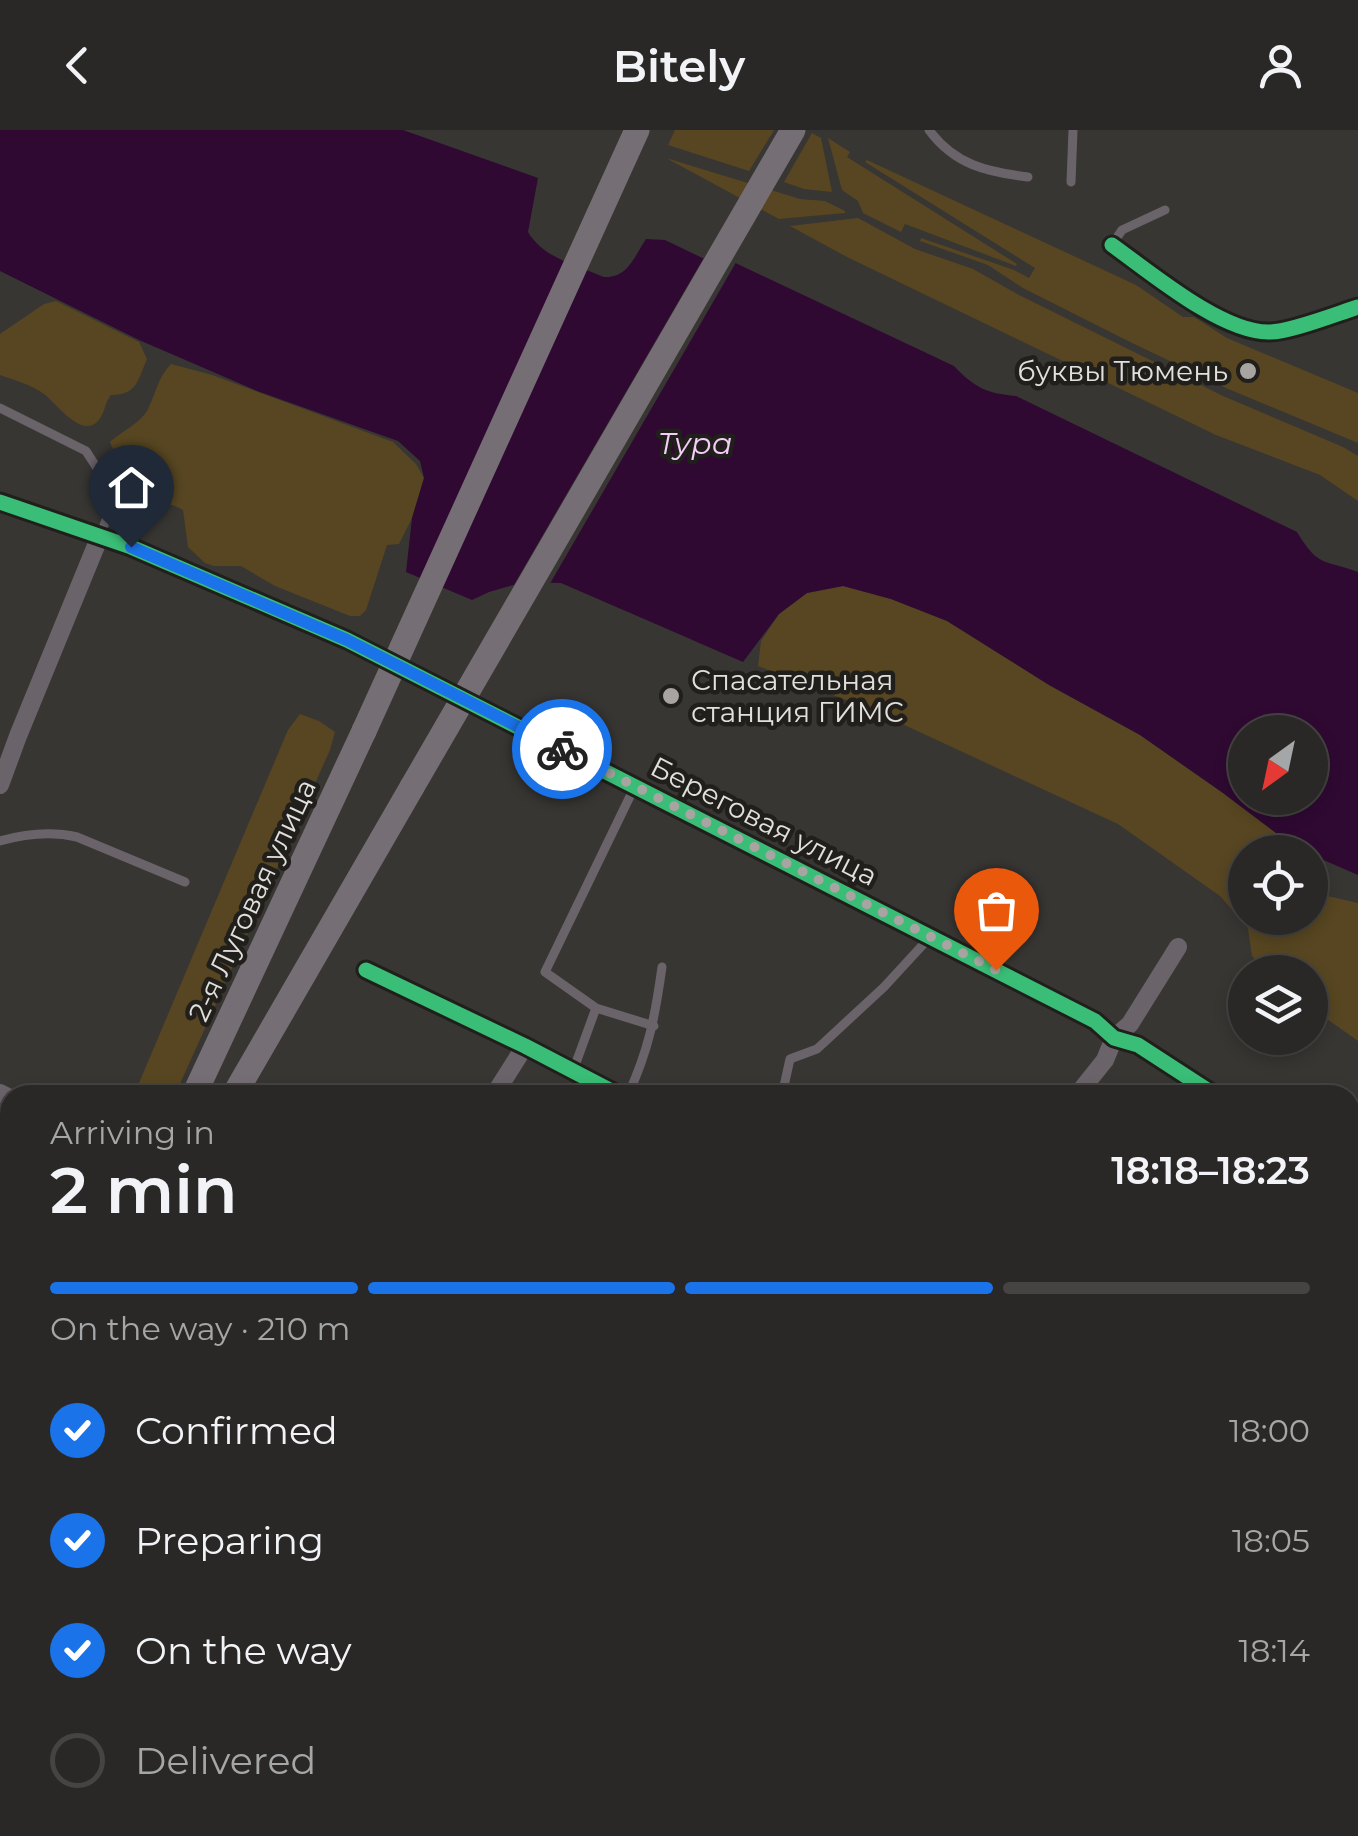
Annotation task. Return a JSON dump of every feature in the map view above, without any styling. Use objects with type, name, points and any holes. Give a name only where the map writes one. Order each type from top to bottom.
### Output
[{"type":"main road","name":"2-я Луговая улица","points":[[199,1085],[638,130]]},
{"type":"main road","points":[[240,1085],[794,130]]},
{"type":"street","points":[[1112,245],[1200,306],[1232,324],[1255,331],[1272,333],[1358,307]]},
{"type":"street","name":"Береговая улица","points":[[0,502],[131,547],[347,640],[1096,1021],[1114,1038],[1138,1045],[1200,1085]]},
{"type":"street","points":[[0,785],[100,536]]},
{"type":"street","points":[[1085,1085],[1105,1060],[1114,1038],[1130,1024],[1178,947]]},
{"type":"street","points":[[366,970],[600,1085]]},
{"type":"street","points":[[500,1085],[525,1046]]},
{"type":"lane","points":[[929,130],[958,158],[990,173],[1028,177]]},
{"type":"lane","points":[[1071,182],[1074,130]]},
{"type":"lane","points":[[1112,245],[1122,230],[1164,210]]},
{"type":"lane","points":[[0,408],[86,451],[115,496],[100,536]]},
{"type":"lane","points":[[635,786],[546,972],[596,1008],[654,1026]]},
{"type":"lane","points":[[0,841],[51,832],[62,834],[186,882]]},
{"type":"lane","points":[[784,1085],[790,1059],[817,1049],[884,987],[930,937]]},
{"type":"lane","points":[[633,1085],[654,1026],[662,967]]},
{"type":"lane","points":[[573,1071],[596,1008]]},
{"type":"shaded area","points":[[675,130],[774,130],[749,171],[668,145]]},
{"type":"shaded area","points":[[812,133],[821,138],[832,192],[784,182]]},
{"type":"shaded area","points":[[828,138],[850,152],[847,157],[1016,266],[905,224],[901,232],[863,213],[858,201],[842,190]]},
{"type":"shaded area","points":[[666,158],[800,199],[825,201],[845,213],[779,219]]},
{"type":"shaded area","points":[[867,160],[1136,285],[1183,317],[1194,317],[1227,338],[1358,393],[1358,443],[1226,388],[1126,340],[1023,288],[988,265],[920,241],[921,238],[1029,278],[1035,268]]},
{"type":"shaded area","points":[[858,218],[915,249],[973,269],[1223,396],[1343,447],[1358,456],[1358,501],[1320,475],[1216,435],[790,226]]},
{"type":"shaded area","points":[[56,301],[139,342],[147,359],[135,385],[111,395],[99,420],[89,426],[75,422],[39,391],[0,375],[0,334],[44,304]]},
{"type":"shaded area","points":[[171,364],[212,375],[393,442],[416,464],[424,478],[412,518],[399,544],[387,545],[366,610],[360,616],[350,616],[275,586],[241,566],[205,563],[188,547],[183,510],[153,495],[124,466],[110,442],[145,414]]},
{"type":"shaded area","points":[[843,586],[947,621],[1049,685],[1140,735],[1228,797],[1228,815],[1252,815],[1279,835],[1228,835],[1228,905],[1118,824],[872,710],[758,666],[761,641],[779,614],[807,593]]},
{"type":"shaded area","points":[[300,714],[335,732],[179,1085],[138,1085],[288,730]]},
{"type":"shaded area","points":[[1328,896],[1358,903],[1358,1041],[1328,1020],[1328,955],[1252,955],[1249,935],[1328,935]]},
{"type":"water","name":"Тура","points":[[0,130],[403,130],[538,178],[528,232],[552,255],[572,265],[604,277],[619,274],[630,265],[646,239],[665,240],[717,265],[727,259],[954,366],[982,388],[1016,396],[1297,532],[1317,557],[1358,572],[1358,875],[1328,862],[1328,835],[1279,835],[1252,815],[1328,815],[1328,715],[1228,715],[1228,797],[1140,735],[1049,685],[947,621],[843,586],[807,593],[779,614],[743,662],[561,583],[524,582],[472,600],[406,572],[412,518],[424,478],[420,461],[398,441],[257,391],[139,340],[0,271]]},
{"type":"pier","points":[[706,254],[717,259],[726,254],[738,259],[548,587],[511,590]]},
{"type":"pier","points":[[623,610],[692,640],[690,645],[621,614]]},
{"type":"cycle path","points":[[1112,245],[1208,312],[1249,329],[1287,330],[1358,307]]},
{"type":"cycle path","points":[[0,502],[131,547],[347,640],[1095,1021],[1114,1038],[1138,1045],[1200,1085]]},
{"type":"cycle path","points":[[366,970],[600,1085]]},
{"type":"way so far","points":[[562,749],[996,970]]},
{"type":"place","name":"буквы Тюмень","points":[[1248,371]]},
{"type":"place","name":"Спасательная станция ГИМС","points":[[671,696]]},
{"type":"route","points":[[131,547],[347,640],[562,749]]}]
